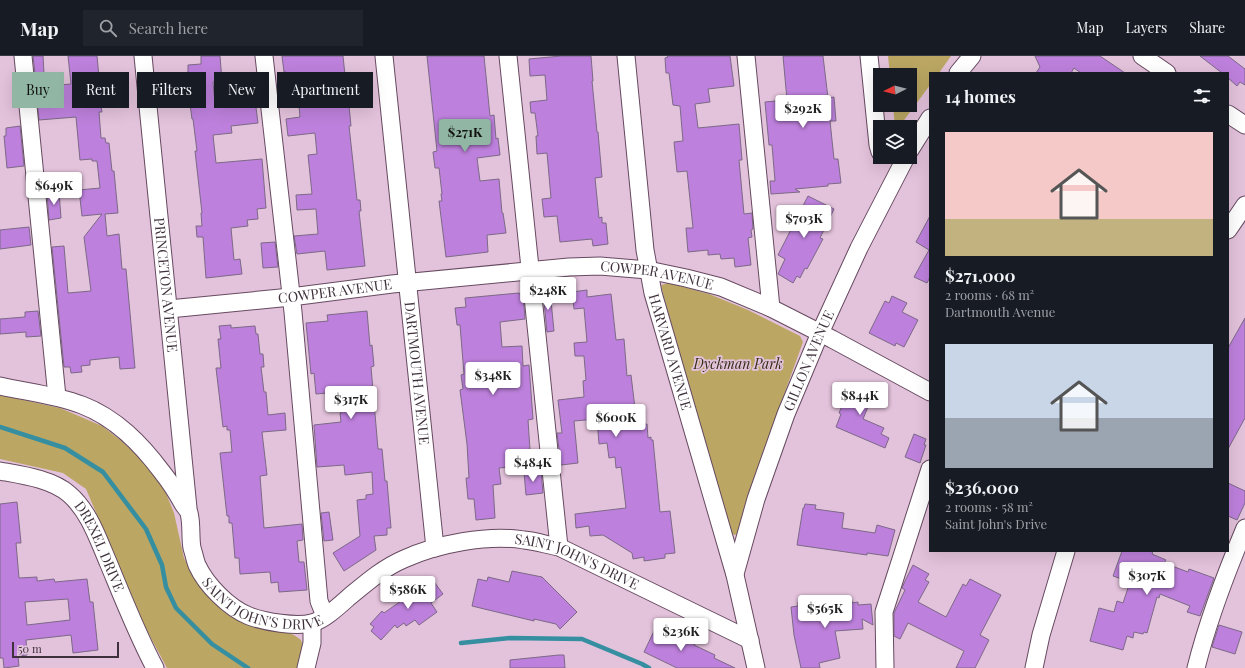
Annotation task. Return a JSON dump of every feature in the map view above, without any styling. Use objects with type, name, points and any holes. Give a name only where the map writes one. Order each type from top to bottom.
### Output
[{"type":"street","points":[[23,56],[57,397]]},
{"type":"street","name":"PRINCETON AVENUE","points":[[143,56],[188,513]]},
{"type":"street","points":[[264,56],[291,297],[319,601],[319,620],[306,668]]},
{"type":"street","name":"DARTMOUTH AVENUE","points":[[384,56],[435,548]]},
{"type":"street","points":[[508,56],[559,547]]},
{"type":"street","name":"HARVARD AVENUE","points":[[626,56],[648,270],[653,293],[735,575],[750,640]]},
{"type":"street","points":[[746,56],[771,308]]},
{"type":"street","points":[[869,56],[875,120]]},
{"type":"street","points":[[959,72],[972,56]]},
{"type":"street","points":[[1229,115],[1245,125]]},
{"type":"street","points":[[917,139],[929,120]]},
{"type":"street","points":[[887,164],[897,173]]},
{"type":"street","name":"GILLON AVENUE","points":[[735,575],[756,499],[786,414],[820,333],[859,248],[902,164]]},
{"type":"street","points":[[1229,229],[1245,205]]},
{"type":"street","name":"COWPER AVENUE","points":[[169,309],[530,270],[600,266],[648,270],[721,287],[771,308],[929,391]]},
{"type":"street","name":"SAINT JOHN'S DRIVE","points":[[0,386],[57,397],[83,405],[104,415],[128,433],[149,454],[172,485],[188,513],[192,547],[197,565],[207,581],[231,606],[248,616],[270,622],[296,624],[319,620],[386,568],[404,558],[435,548],[470,541],[496,538],[524,540],[559,547],[750,640]]},
{"type":"street","name":"DREXEL DRIVE","points":[[0,471],[24,475],[51,484],[68,493],[80,505],[94,530],[145,649],[155,668]]},
{"type":"street","points":[[885,668],[884,612],[929,472]]},
{"type":"street","points":[[1196,668],[1204,636],[1245,528]]},
{"type":"street","points":[[1034,668],[1041,635],[1066,552]]},
{"type":"street","points":[[750,640],[756,668]]},
{"type":"green space","points":[[888,56],[951,56],[940,72],[929,72],[929,86],[917,103],[917,68],[889,68]]},
{"type":"green space","points":[[894,112],[910,112],[904,120],[894,120]]},
{"type":"green space","name":"Dyckman Park","points":[[669,283],[709,294],[748,310],[800,336],[803,342],[769,437],[738,534],[734,535],[731,532],[664,297],[661,285]]},
{"type":"green space","points":[[0,395],[60,408],[102,426],[146,463],[163,486],[174,513],[184,558],[196,580],[210,599],[230,615],[278,629],[294,635],[301,640],[304,649],[300,668],[167,668],[145,627],[86,489],[63,473],[0,459]]},
{"type":"building","points":[[33,56],[43,56],[44,72],[35,72]]},
{"type":"building","points":[[68,56],[97,56],[98,72],[72,72],[72,108],[101,108],[102,112],[99,112],[101,138],[105,138],[106,143],[109,143],[112,171],[114,171],[118,213],[105,214],[107,236],[119,234],[122,269],[126,269],[135,368],[120,369],[119,357],[90,360],[90,365],[81,366],[82,372],[71,373],[70,367],[64,367],[52,247],[64,246],[68,293],[91,291],[84,237],[102,214],[82,216],[79,190],[100,188],[97,161],[92,161],[92,159],[80,160],[76,117],[39,120],[38,108],[64,108],[64,85],[71,84]]},
{"type":"building","points":[[201,56],[220,56],[221,72],[214,72],[214,108],[256,108],[258,123],[231,126],[232,133],[213,135],[216,163],[262,159],[266,208],[257,209],[258,219],[247,220],[248,226],[231,228],[234,260],[240,259],[242,274],[206,278],[203,237],[197,237],[196,226],[202,226],[202,213],[195,151],[197,151],[191,108],[206,108],[206,72],[188,72],[188,65],[201,64]]},
{"type":"building","points":[[282,56],[343,56],[345,72],[284,72]]},
{"type":"building","points":[[427,56],[484,56],[490,116],[494,115],[496,139],[498,138],[500,155],[477,158],[480,181],[499,179],[502,213],[506,233],[487,235],[488,252],[446,257],[439,201],[442,201],[442,194],[439,168],[435,168],[433,152],[437,151]]},
{"type":"building","points":[[561,56],[591,56],[592,81],[602,177],[595,178],[599,218],[602,217],[602,223],[606,223],[608,244],[593,246],[592,239],[560,242],[557,216],[544,217],[542,199],[551,198],[547,153],[537,154],[536,136],[538,136],[535,113],[531,113],[530,102],[547,100],[545,75],[530,76],[529,59]]},
{"type":"building","points":[[667,56],[730,56],[734,86],[708,89],[710,102],[695,104],[698,128],[739,124],[742,160],[739,160],[744,214],[752,213],[752,237],[748,238],[751,265],[735,267],[734,258],[721,259],[720,254],[708,255],[708,250],[688,252],[686,228],[693,228],[687,171],[677,172],[674,142],[683,141],[680,106],[673,105],[669,73],[666,73],[665,58],[668,57]]},
{"type":"building","points":[[783,56],[823,56],[828,98],[834,97],[836,121],[830,121],[834,159],[838,159],[841,183],[828,184],[828,186],[795,189],[800,192],[771,194],[770,181],[775,181],[772,145],[769,145],[765,102],[787,100]]},
{"type":"building","points":[[1035,56],[1100,56],[1124,72],[1080,72],[1074,68],[1072,72],[1037,72],[1040,67]]},
{"type":"building","points":[[1200,56],[1228,56],[1245,69],[1245,85],[1240,82],[1237,86],[1229,79],[1229,72],[1221,72]]},
{"type":"building","points":[[299,108],[349,108],[351,126],[349,126],[357,200],[360,200],[361,211],[359,211],[365,266],[327,270],[325,251],[297,254],[294,236],[318,234],[316,209],[297,210],[296,195],[312,194],[308,155],[317,154],[315,133],[288,136],[286,119],[300,117]]},
{"type":"building","points":[[20,126],[24,166],[7,168],[4,136],[6,136],[6,128]]},
{"type":"building","points":[[59,192],[61,218],[49,220],[47,193]]},
{"type":"building","points":[[808,196],[834,209],[820,238],[823,239],[807,269],[805,268],[800,278],[797,276],[793,283],[778,274],[785,259],[778,255]]},
{"type":"building","points":[[929,218],[929,250],[916,242]]},
{"type":"building","points":[[29,227],[31,245],[0,249],[0,230]]},
{"type":"building","points":[[275,242],[278,267],[263,268],[261,243]]},
{"type":"building","points":[[929,250],[929,279],[927,283],[914,277]]},
{"type":"building","points":[[587,290],[587,297],[611,294],[616,340],[624,339],[627,376],[631,375],[637,425],[647,424],[648,438],[651,437],[651,440],[653,440],[660,512],[670,511],[675,553],[665,554],[665,558],[644,561],[644,557],[633,559],[632,553],[603,535],[590,536],[589,526],[576,528],[575,514],[626,508],[621,467],[616,468],[615,457],[609,458],[607,443],[599,444],[597,419],[574,421],[578,463],[561,465],[557,433],[562,433],[558,400],[584,397],[583,381],[586,380],[584,356],[575,356],[574,343],[587,342],[584,308],[574,309],[572,292]]},
{"type":"building","points":[[543,291],[550,291],[554,331],[547,332]]},
{"type":"building","points":[[519,293],[523,294],[525,319],[500,322],[502,347],[522,346],[523,366],[529,365],[533,419],[528,420],[531,465],[499,468],[501,484],[493,485],[495,518],[476,520],[474,499],[468,499],[466,478],[469,478],[467,444],[460,390],[463,389],[461,375],[464,374],[460,325],[457,325],[455,308],[466,307],[465,298]]},
{"type":"building","points":[[892,296],[907,303],[902,312],[918,320],[904,347],[896,343],[895,346],[869,333],[885,301],[889,303]]},
{"type":"building","points":[[38,311],[41,336],[26,337],[26,332],[0,334],[0,319],[25,317],[25,312]]},
{"type":"building","points":[[367,311],[370,346],[372,345],[374,366],[371,367],[378,449],[382,449],[385,481],[387,481],[391,528],[387,528],[387,535],[374,536],[376,550],[344,571],[333,553],[360,536],[357,500],[366,499],[366,495],[373,494],[372,472],[345,475],[344,465],[317,467],[314,425],[341,422],[341,413],[339,392],[316,394],[314,373],[311,374],[306,323],[328,321],[327,315]]},
{"type":"building","points":[[1245,318],[1245,418],[1229,447],[1229,346]]},
{"type":"building","points":[[231,325],[231,328],[255,326],[256,334],[258,334],[260,354],[263,354],[264,367],[261,367],[264,392],[266,392],[268,415],[285,413],[286,430],[262,432],[267,475],[260,476],[264,528],[302,524],[303,540],[297,541],[299,562],[304,562],[307,590],[279,592],[278,582],[271,583],[270,572],[240,574],[239,558],[235,558],[232,523],[229,523],[229,516],[227,516],[220,453],[232,452],[230,430],[227,430],[227,426],[223,427],[216,368],[221,368],[218,339],[221,339],[219,326]]},
{"type":"building","points":[[846,383],[860,389],[860,387],[874,392],[863,419],[884,428],[881,434],[889,438],[885,448],[836,427],[841,414],[839,413],[846,396],[842,394]]},
{"type":"building","points":[[914,434],[926,439],[924,445],[926,445],[920,463],[905,457]]},
{"type":"building","points":[[541,471],[543,493],[526,495],[524,472]]},
{"type":"building","points":[[1229,483],[1245,491],[1245,503],[1237,520],[1229,516]]},
{"type":"building","points":[[17,502],[21,543],[16,543],[19,578],[37,577],[37,581],[54,579],[55,582],[87,579],[90,602],[93,602],[98,650],[73,653],[71,635],[26,640],[27,655],[18,656],[19,666],[4,668],[3,658],[0,658],[0,504]],"holes":[[[68,599],[70,620],[27,625],[25,602]]]},
{"type":"building","points":[[805,504],[816,505],[815,509],[844,513],[842,528],[875,533],[877,525],[895,530],[888,556],[867,553],[867,555],[797,545]]},
{"type":"building","points":[[329,512],[333,540],[324,541],[321,513]]},
{"type":"building","points":[[1122,552],[1153,552],[1152,554],[1166,560],[1164,563],[1188,572],[1189,569],[1214,578],[1200,616],[1187,612],[1190,606],[1160,594],[1159,598],[1157,597],[1147,633],[1144,632],[1143,634],[1134,632],[1133,638],[1127,636],[1123,650],[1090,641],[1099,608],[1114,612],[1117,601],[1123,603],[1130,582],[1113,576]]},
{"type":"building","points":[[913,565],[929,574],[925,580],[929,582],[918,602],[946,617],[963,584],[966,586],[970,579],[1001,595],[980,635],[989,640],[975,668],[956,668],[964,651],[908,623],[900,639],[894,636],[894,613],[905,590],[902,588]]},
{"type":"building","points":[[512,571],[542,577],[577,612],[560,629],[556,624],[534,619],[534,621],[472,606],[478,579],[487,581],[488,577],[509,582]]},
{"type":"building","points":[[432,579],[443,594],[431,603],[437,612],[419,625],[415,620],[406,626],[404,623],[397,628],[395,625],[381,640],[371,631],[374,627],[370,624],[382,611],[384,613]]},
{"type":"building","points":[[811,601],[811,605],[852,601],[852,603],[858,602],[858,605],[871,604],[873,625],[862,619],[863,629],[835,631],[840,658],[819,663],[820,668],[801,668],[794,635],[791,607],[798,606],[798,602]]},
{"type":"building","points":[[1219,625],[1242,632],[1235,654],[1212,647]]},
{"type":"building","points":[[656,627],[679,639],[680,636],[695,643],[694,645],[715,655],[714,658],[735,668],[677,668],[644,652]]},
{"type":"building","points":[[564,655],[565,668],[510,668],[510,660]]},
{"type":"waterway","points":[[0,427],[65,448],[103,472],[146,529],[162,565],[166,587],[176,608],[212,644],[248,668]]},
{"type":"waterway","points":[[461,643],[510,638],[582,639],[649,668]]}]
